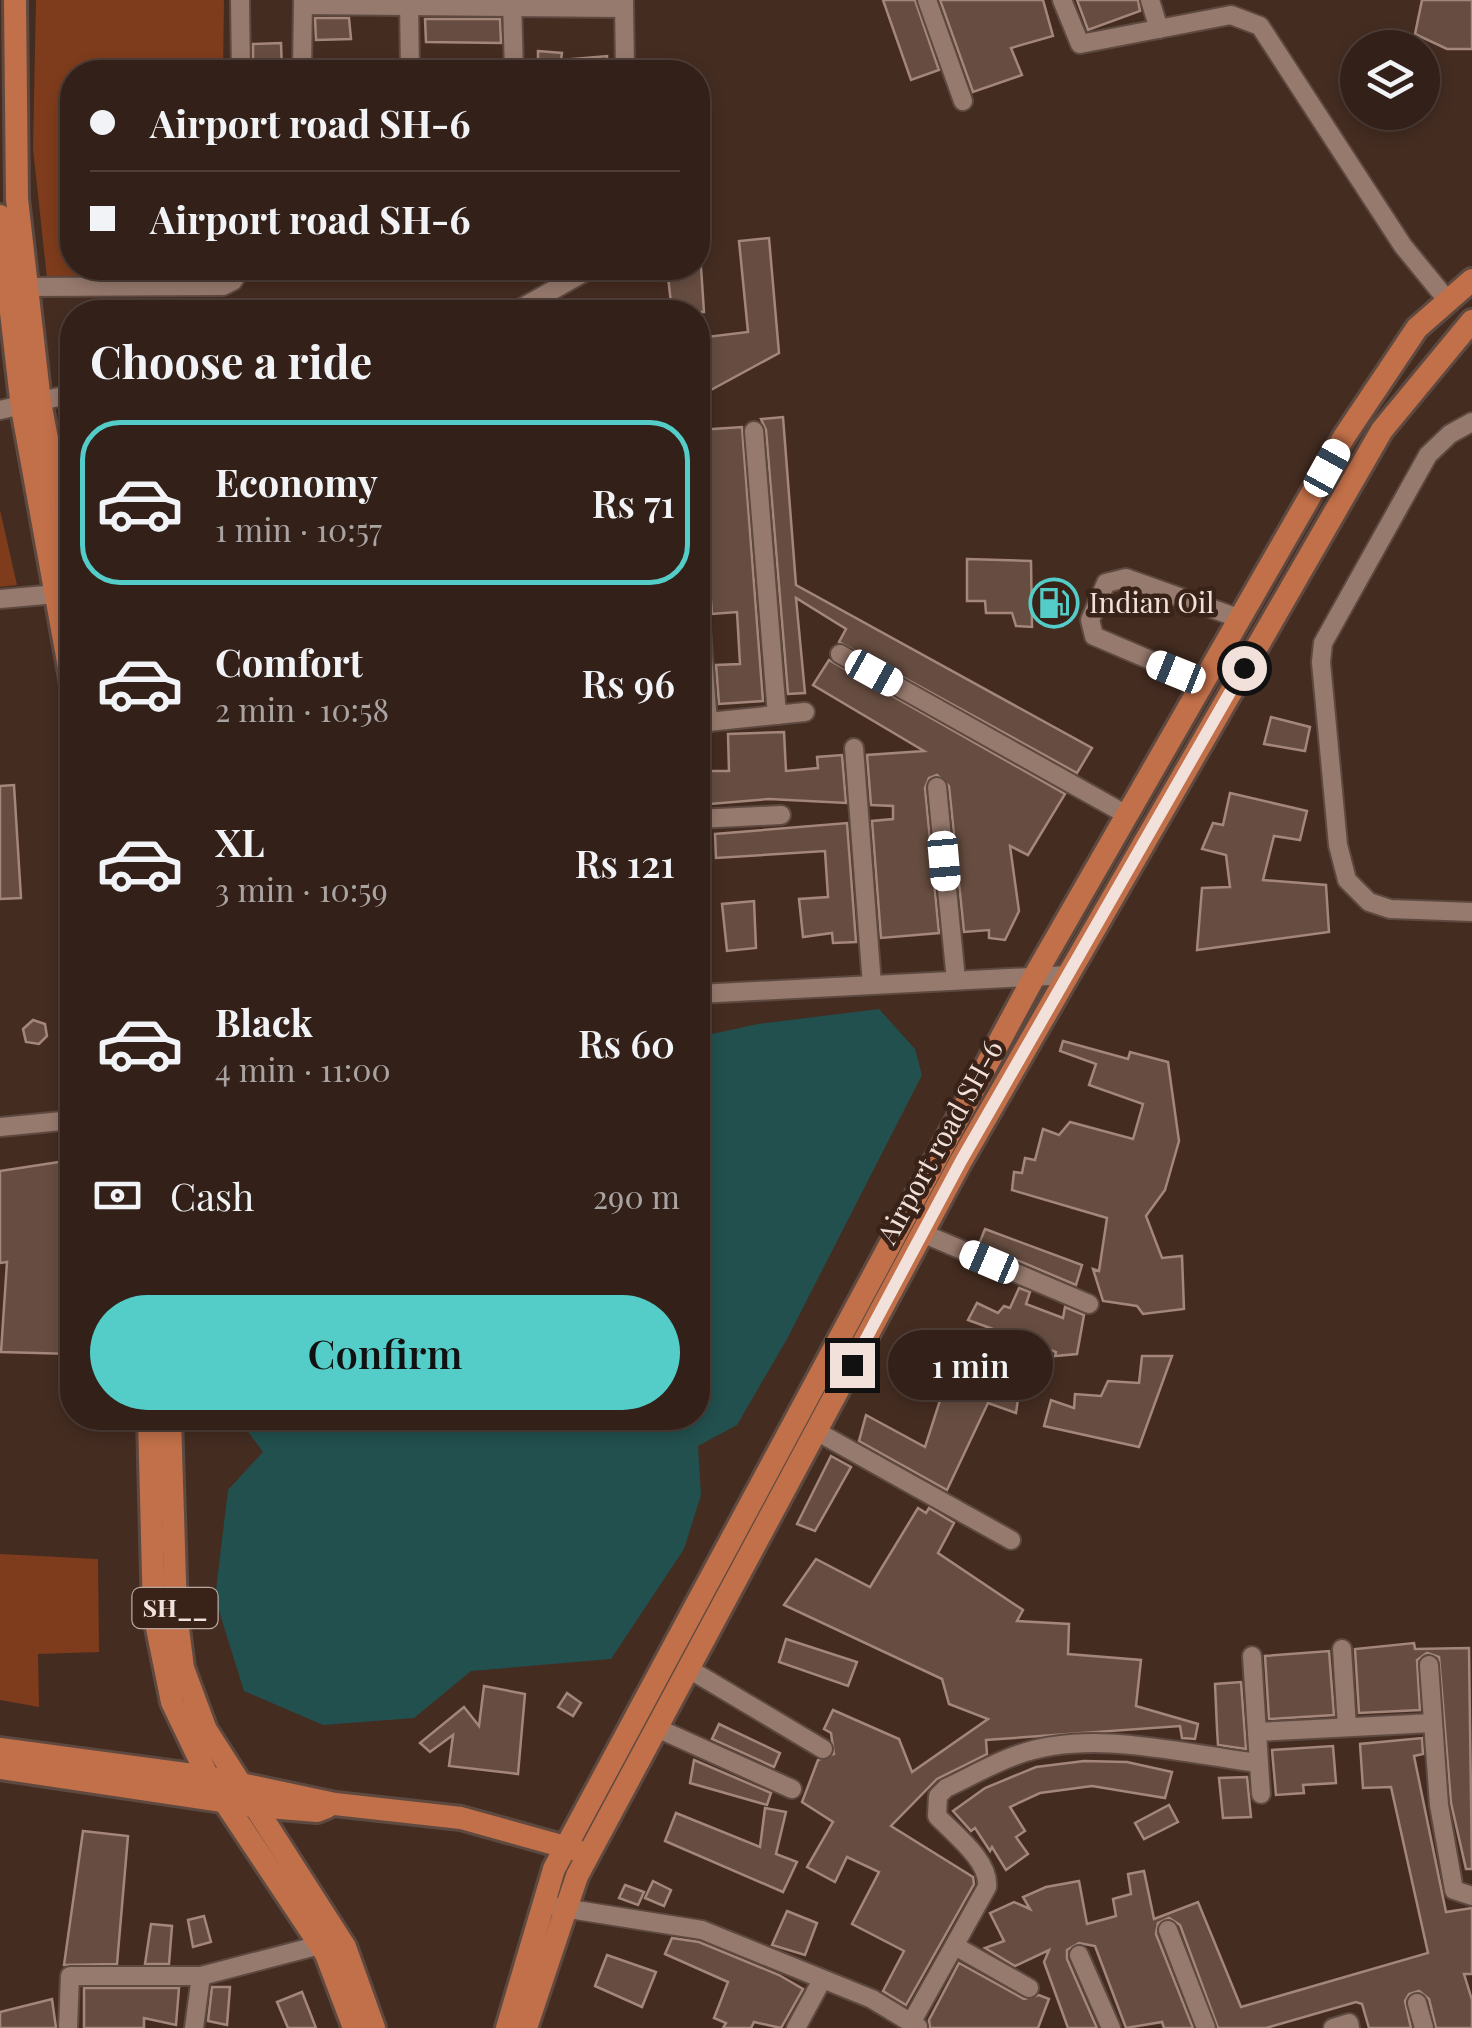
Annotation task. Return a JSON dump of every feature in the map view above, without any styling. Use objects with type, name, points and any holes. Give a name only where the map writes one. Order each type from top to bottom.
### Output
[{"type":"main road","points":[[16,0],[14,144],[28,288],[21,407],[60,531]]},
{"type":"main road","points":[[0,216],[21,407],[60,616]]},
{"type":"main road","points":[[507,2028],[552,1906],[566,1846],[1034,977],[1344,437],[1417,328],[1472,280]]},
{"type":"main road","name":"Airport road SH-6","points":[[526,2028],[552,1906],[590,1854],[922,1233],[1382,430],[1472,321]]},
{"type":"main road","points":[[150,1430],[158,1642],[172,1702],[208,1776],[320,1945],[354,2028]]},
{"type":"main road","name":"SH__","points":[[170,1430],[176,1613],[183,1668],[206,1730],[244,1783],[346,1947],[374,2028]]},
{"type":"main road","points":[[784,1437],[811,1440]]},
{"type":"main road","points":[[0,1749],[208,1776],[335,1804],[461,1818],[590,1854]]},
{"type":"main road","points":[[0,1768],[256,1806],[317,1811],[335,1804]]},
{"type":"street","points":[[240,0],[241,60]]},
{"type":"street","points":[[927,0],[963,101]]},
{"type":"street","points":[[1062,0],[1080,44],[1238,8],[1260,26],[1403,246],[1448,301]]},
{"type":"street","points":[[1150,0],[1159,29]]},
{"type":"street","points":[[302,60],[303,3],[624,4],[625,60]]},
{"type":"street","points":[[410,3],[410,60]]},
{"type":"street","points":[[512,4],[514,60]]},
{"type":"street","points":[[28,288],[223,286],[235,280]]},
{"type":"street","points":[[535,300],[571,280]]},
{"type":"street","points":[[21,407],[60,397]]},
{"type":"street","points":[[1472,422],[1450,434],[1428,456],[1330,625],[1320,662],[1338,846],[1347,880],[1369,902],[1390,909],[1472,912]]},
{"type":"street","points":[[754,431],[778,715]]},
{"type":"street","points":[[1204,683],[1094,636],[1090,620],[1106,582],[1126,578],[1241,619]]},
{"type":"street","points":[[0,599],[56,594]]},
{"type":"street","points":[[840,654],[1127,815]]},
{"type":"street","points":[[710,722],[804,712]]},
{"type":"street","points":[[854,748],[872,984]]},
{"type":"street","points":[[938,787],[956,980]]},
{"type":"street","points":[[710,818],[781,815]]},
{"type":"street","points":[[710,993],[1068,975]]},
{"type":"street","points":[[0,1128],[60,1121]]},
{"type":"street","points":[[922,1233],[1089,1304]]},
{"type":"street","points":[[811,1440],[1011,1540]]},
{"type":"street","points":[[1342,1650],[1347,1727]]},
{"type":"street","points":[[1252,1656],[1261,1794]]},
{"type":"street","points":[[1429,1665],[1439,1804],[1454,1890],[1472,1896]]},
{"type":"street","points":[[689,1669],[823,1748]]},
{"type":"street","points":[[1257,1732],[1432,1723]]},
{"type":"street","points":[[657,1728],[792,1789]]},
{"type":"street","points":[[552,1906],[702,1930],[872,1998],[915,2026],[984,1896],[988,1876],[936,1816],[938,1796],[946,1788],[1019,1754],[1067,1745],[1128,1747],[1258,1763]]},
{"type":"street","points":[[1168,1930],[1206,2028]]},
{"type":"street","points":[[68,2028],[70,1976],[201,1976],[320,1945]]},
{"type":"street","points":[[955,1946],[1029,1988]]},
{"type":"street","points":[[1079,1955],[1111,2028]]},
{"type":"street","points":[[194,2028],[201,1976]]},
{"type":"street","points":[[796,2028],[822,1980]]},
{"type":"street","points":[[1417,2003],[1424,2028]]},
{"type":"street","points":[[1333,2028],[1349,2023],[1350,2028]]},
{"type":"shaded area","points":[[36,0],[224,0],[223,60],[60,60],[60,278],[47,278],[33,149]]},
{"type":"shaded area","points":[[0,510],[17,585],[0,587]]},
{"type":"shaded area","points":[[0,1554],[98,1559],[99,1652],[38,1654],[39,1707],[0,1700]]},
{"type":"water","points":[[879,1009],[915,1049],[922,1075],[787,1339],[737,1425],[698,1446],[701,1495],[684,1549],[611,1659],[471,1671],[414,1718],[323,1725],[244,1691],[215,1598],[228,1490],[263,1452],[247,1430],[710,1430],[710,1034],[758,1024]]},
{"type":"building","points":[[883,0],[915,0],[939,70],[911,80]]},
{"type":"building","points":[[940,0],[1043,0],[1053,36],[1011,48],[1022,75],[973,92]]},
{"type":"building","points":[[1077,0],[1138,0],[1140,11],[1088,30]]},
{"type":"building","points":[[1422,0],[1472,0],[1472,49],[1447,49],[1440,46],[1440,30],[1416,30]]},
{"type":"building","points":[[315,18],[349,18],[351,39],[316,40]]},
{"type":"building","points":[[425,19],[500,19],[501,43],[426,42]]},
{"type":"building","points":[[281,43],[282,60],[253,60],[253,44]]},
{"type":"building","points":[[538,51],[562,53],[561,60],[538,60]]},
{"type":"building","points":[[607,56],[607,60],[561,60]]},
{"type":"building","points":[[769,238],[779,353],[710,390],[710,337],[748,332],[739,241]]},
{"type":"building","points":[[668,280],[702,280],[703,300],[671,300]]},
{"type":"building","points":[[783,417],[796,585],[1092,748],[1077,773],[839,642],[846,629],[796,598],[805,693],[788,694],[766,430],[761,419]]},
{"type":"building","points":[[742,427],[763,701],[719,704],[716,665],[740,664],[737,612],[712,614],[710,429]]},
{"type":"building","points":[[967,559],[1031,561],[1032,627],[1016,626],[1012,613],[986,613],[985,601],[967,601]]},
{"type":"building","points":[[829,660],[1065,794],[1028,855],[1010,846],[1019,911],[1005,940],[989,938],[989,930],[964,932],[949,786],[937,775],[929,778],[925,788],[939,933],[881,938],[872,821],[893,819],[893,806],[871,805],[867,755],[924,751],[813,685]]},
{"type":"building","points":[[1271,717],[1310,727],[1305,751],[1264,744]]},
{"type":"building","points":[[784,732],[786,771],[818,768],[817,757],[842,755],[846,803],[769,799],[710,804],[710,771],[729,771],[728,734]]},
{"type":"building","points":[[14,785],[21,898],[0,899],[0,786]]},
{"type":"building","points":[[1230,793],[1307,811],[1300,840],[1274,836],[1263,880],[1326,885],[1329,932],[1197,950],[1202,888],[1230,887],[1226,855],[1202,849],[1213,823],[1223,825]]},
{"type":"building","points":[[847,823],[856,942],[833,943],[832,933],[803,937],[799,899],[828,897],[825,851],[716,858],[715,834]]},
{"type":"building","points":[[754,901],[756,948],[727,951],[722,904]]},
{"type":"building","points":[[33,1020],[45,1024],[47,1036],[39,1044],[26,1042],[23,1029]]},
{"type":"building","points":[[1063,1041],[1128,1059],[1130,1052],[1168,1062],[1179,1141],[1165,1190],[1146,1216],[1162,1258],[1182,1256],[1184,1309],[1143,1314],[1137,1306],[1103,1301],[1093,1269],[1099,1271],[1107,1218],[1012,1190],[1014,1172],[1022,1173],[1025,1158],[1035,1160],[1043,1129],[1059,1135],[1070,1122],[1133,1139],[1143,1104],[1089,1085],[1096,1064],[1060,1051]]},
{"type":"building","points":[[60,1162],[60,1354],[1,1352],[7,1262],[0,1263],[0,1171]]},
{"type":"building","points":[[985,1229],[1082,1265],[1076,1285],[979,1244]]},
{"type":"building","points":[[1019,1288],[1030,1292],[1026,1304],[1063,1318],[1065,1307],[1084,1315],[1077,1354],[1055,1356],[1056,1352],[968,1320],[977,1303],[998,1313],[1004,1306],[1010,1308]]},
{"type":"building","points":[[926,1344],[1021,1379],[1016,1413],[988,1403],[947,1490],[859,1441],[866,1415],[925,1447],[944,1388],[914,1378]]},
{"type":"building","points":[[1142,1356],[1172,1356],[1139,1447],[1044,1426],[1051,1400],[1074,1408],[1075,1394],[1101,1396],[1108,1381],[1139,1383]]},
{"type":"building","points":[[831,1456],[851,1467],[815,1531],[797,1524]]},
{"type":"building","points":[[918,1508],[926,1513],[929,1508],[954,1523],[938,1553],[1023,1610],[1017,1621],[1069,1624],[1068,1654],[1141,1660],[1136,1706],[1198,1724],[1195,1739],[1182,1738],[1180,1726],[986,1740],[987,1754],[937,1779],[891,1826],[973,1877],[974,1884],[906,2005],[883,1991],[904,1951],[852,1924],[879,1872],[847,1857],[835,1882],[807,1867],[833,1822],[802,1802],[818,1760],[834,1754],[831,1733],[824,1729],[833,1710],[899,1739],[912,1772],[988,1719],[949,1704],[942,1679],[784,1605],[816,1559],[870,1587]]},
{"type":"building","points":[[786,1639],[857,1662],[848,1686],[779,1662]]},
{"type":"building","points":[[1414,1643],[1415,1649],[1469,1648],[1472,1869],[1466,1869],[1451,1803],[1439,1657],[1427,1653],[1417,1660],[1420,1710],[1359,1713],[1355,1649]]},
{"type":"building","points":[[1329,1651],[1334,1715],[1269,1719],[1265,1656]]},
{"type":"building","points":[[1241,1682],[1246,1749],[1218,1745],[1215,1684]]},
{"type":"building","points":[[484,1686],[525,1694],[518,1774],[449,1766],[453,1735],[430,1752],[420,1743],[464,1707],[479,1726]]},
{"type":"building","points":[[567,1693],[581,1703],[573,1716],[558,1707]]},
{"type":"building","points":[[719,1724],[780,1753],[774,1767],[712,1739]]},
{"type":"building","points":[[1422,1738],[1423,1754],[1414,1756],[1446,1912],[1472,1908],[1472,1974],[1464,1974],[1472,2000],[1472,2028],[1436,2028],[1429,1999],[1419,1991],[1409,1994],[1405,2001],[1411,2028],[1369,2028],[1362,2004],[1356,2002],[1266,2028],[1218,2028],[1180,1925],[1169,1918],[1158,1923],[1156,1934],[1193,2028],[1164,2028],[1162,2022],[1126,2028],[1095,1946],[1079,1943],[1067,1950],[1067,1959],[1097,2028],[1068,2028],[1044,1962],[1049,1950],[1015,1966],[985,1948],[1004,1941],[990,1913],[1014,1902],[1030,1909],[1023,1897],[1046,1887],[1079,1881],[1087,1924],[1116,1916],[1113,1899],[1131,1894],[1128,1874],[1144,1871],[1154,1919],[1198,1902],[1241,2007],[1428,1953],[1391,1787],[1363,1788],[1360,1744]]},
{"type":"building","points":[[1333,1746],[1336,1783],[1303,1785],[1304,1793],[1276,1795],[1272,1750]]},
{"type":"building","points":[[694,1760],[771,1793],[767,1805],[690,1783]]},
{"type":"building","points":[[1084,1761],[1127,1762],[1172,1772],[1165,1798],[1092,1786],[1040,1793],[1010,1807],[1025,1831],[1016,1837],[1028,1854],[1006,1870],[975,1828],[971,1831],[953,1811],[985,1788],[1036,1767]]},
{"type":"building","points":[[1247,1777],[1251,1817],[1223,1818],[1219,1778]]},
{"type":"building","points":[[1169,1805],[1178,1822],[1144,1839],[1135,1823]]},
{"type":"building","points":[[765,1808],[786,1812],[776,1854],[797,1862],[783,1892],[665,1841],[676,1813],[760,1847]]},
{"type":"building","points":[[83,1831],[128,1836],[117,1964],[64,1965]]},
{"type":"building","points":[[653,1881],[671,1890],[664,1906],[645,1898]]},
{"type":"building","points":[[625,1885],[644,1892],[638,1905],[619,1898]]},
{"type":"building","points":[[787,1911],[817,1923],[805,1955],[772,1945]]},
{"type":"building","points":[[204,1916],[211,1942],[193,1947],[188,1920]]},
{"type":"building","points":[[151,1924],[172,1926],[169,1964],[145,1964]]},
{"type":"building","points":[[672,1938],[699,1942],[803,1989],[781,2028],[754,2022],[751,2028],[723,2028],[726,2023],[714,2018],[728,1982],[665,1954]]},
{"type":"building","points":[[607,1955],[656,1972],[642,2007],[595,1986]]},
{"type":"building","points":[[959,1963],[1024,1999],[1039,1995],[1049,1999],[1038,2028],[930,2028],[929,2020]]},
{"type":"building","points":[[212,1987],[230,1987],[227,2025],[208,2021]]},
{"type":"building","points":[[84,1988],[179,1988],[176,2025],[144,2018],[144,2028],[84,2028]]},
{"type":"building","points":[[302,1992],[316,2028],[288,2028],[277,2002]]},
{"type":"building","points":[[52,1999],[56,2028],[0,2028],[0,2012]]},
{"type":"place","name":"Indian Oil","points":[[1054,603]]},
{"type":"route","points":[[852,1365],[961,1161],[1244,668]]}]
